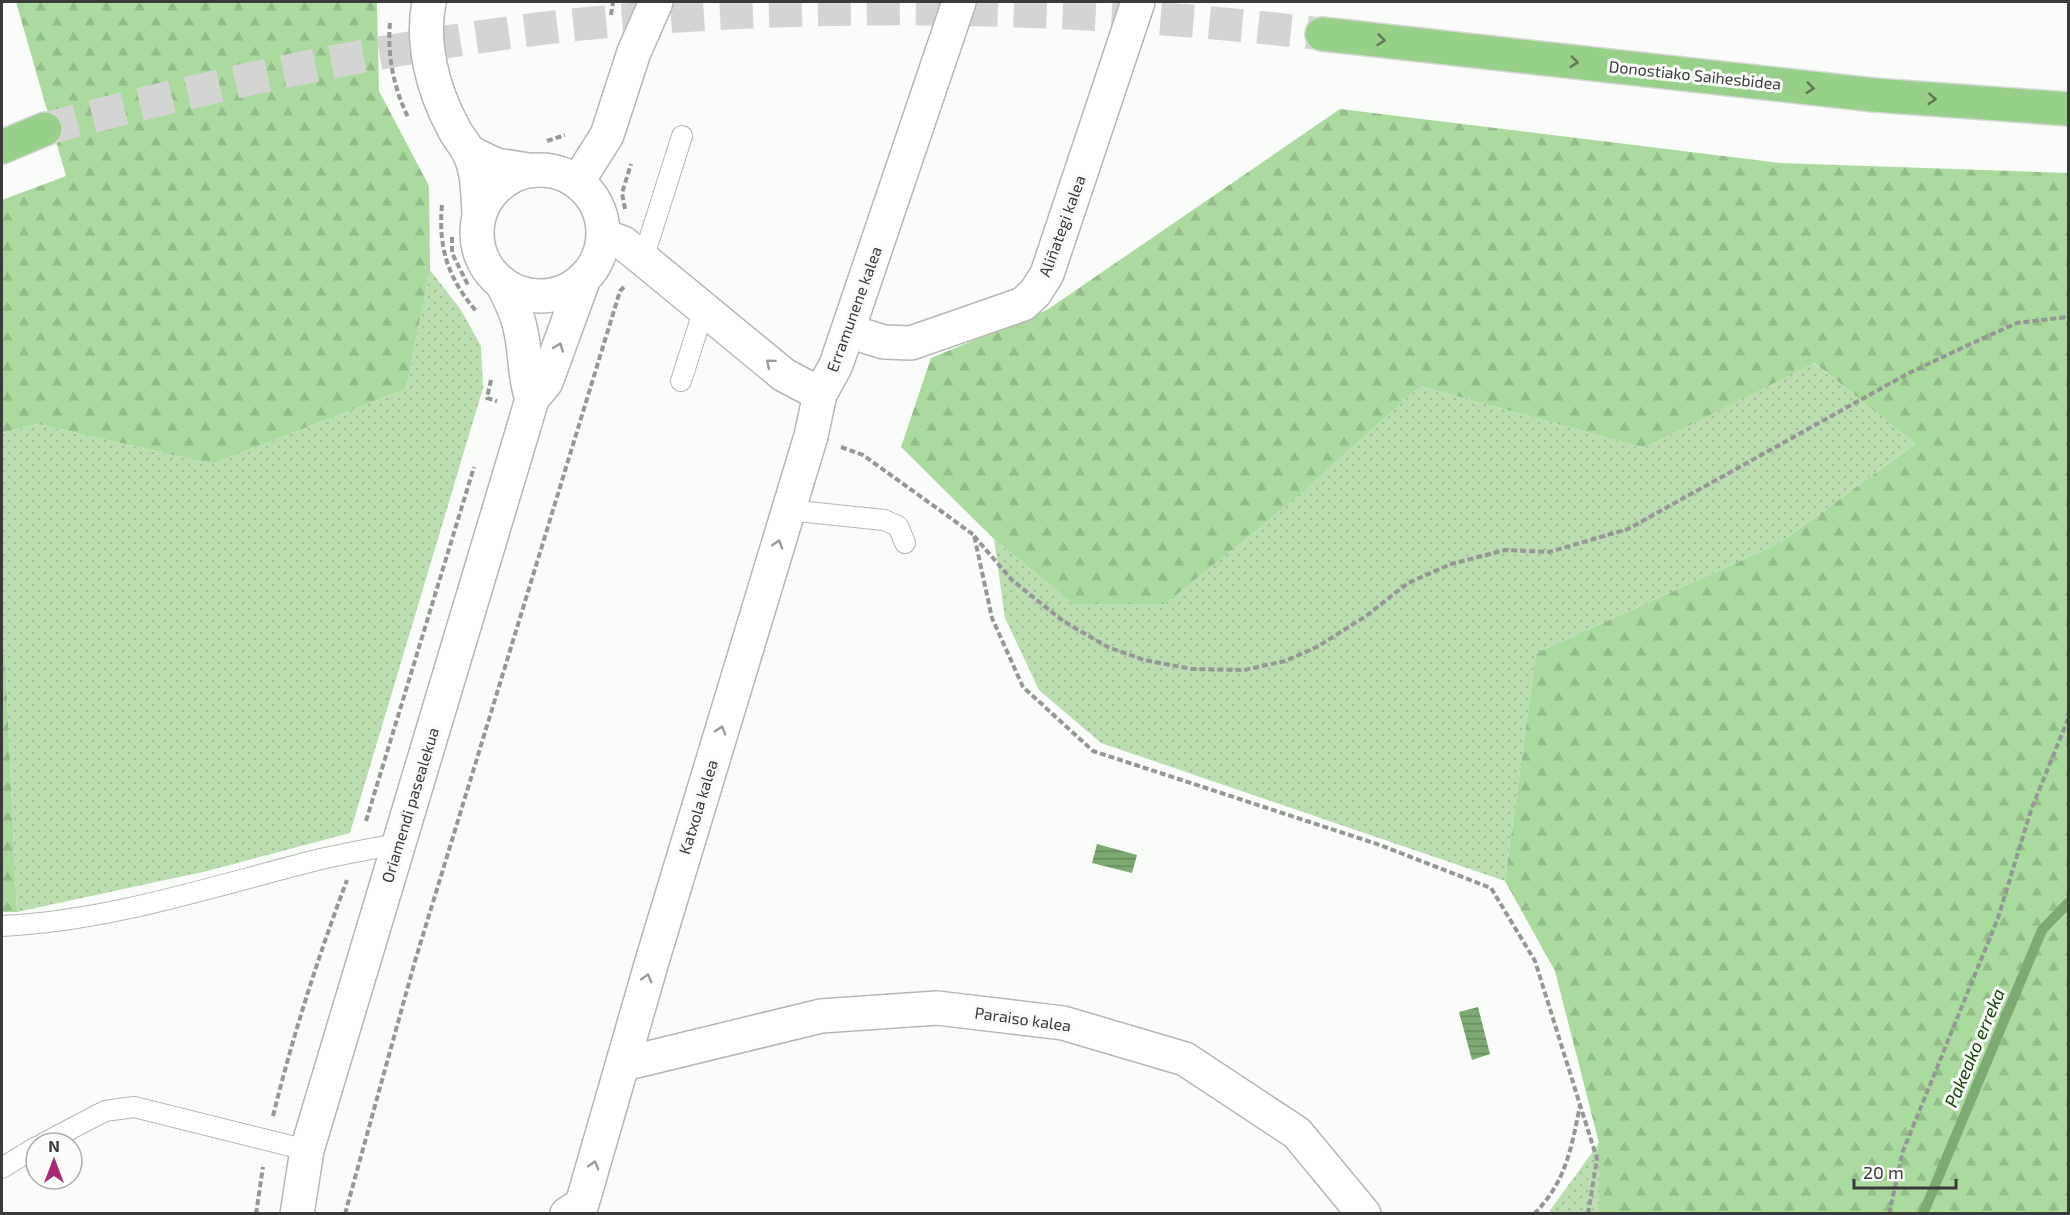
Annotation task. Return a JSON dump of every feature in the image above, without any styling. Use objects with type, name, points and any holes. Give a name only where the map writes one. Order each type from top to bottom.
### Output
[{"type":"highway","name":"Donostiako Saihesbidea","points":[[1323,34],[1874,95],[2068,109]]},
{"type":"highway","points":[[2,141],[45,129],[2,147]]},
{"type":"street","points":[[429,2],[428,50],[434,82],[452,125],[469,152],[476,182],[479,215]]},
{"type":"street","points":[[578,181],[607,135],[634,52],[656,2]]},
{"type":"street","name":"Erramunene kalea","points":[[604,236],[623,243],[784,375],[820,394],[836,365],[959,2]]},
{"type":"street","name":"Aliñategi kalea","points":[[848,331],[885,342],[911,343],[1023,304],[1035,293],[1047,274],[1138,2]]},
{"type":"street","points":[[622,11],[634,52]]},
{"type":"street","points":[[469,152],[496,165],[535,156]]},
{"type":"street","points":[[502,283],[530,296],[563,293],[584,278],[601,254],[604,236],[598,206],[578,181],[546,170],[535,156]]},
{"type":"street","points":[[532,399],[525,380],[521,331],[514,308],[502,283],[482,260],[476,230],[479,215],[487,199],[498,185],[535,156]]},
{"type":"street","name":"Oriamendi pasealekua","points":[[297,1214],[307,1150],[532,399],[546,382],[584,278]]},
{"type":"street","name":"Katxola kalea","points":[[579,1210],[810,436],[820,394]]},
{"type":"street","name":"Paraiso kalea","points":[[624,1064],[821,1016],[938,1008],[1063,1023],[1185,1059],[1297,1133],[1364,1214]]},
{"type":"lane","points":[[643,259],[682,136]]},
{"type":"lane","points":[[681,381],[704,309]]},
{"type":"lane","points":[[788,510],[884,520],[898,526],[905,543]]},
{"type":"lane","points":[[2,926],[116,912],[398,843]]},
{"type":"lane","points":[[67,1131],[105,1111],[134,1107],[180,1116],[267,1142],[307,1150]]},
{"type":"lane","points":[[2,1168],[24,1155]]},
{"type":"path","points":[[613,2],[622,11]]},
{"type":"path","points":[[391,13],[389,37],[397,95],[410,120]]},
{"type":"path","points":[[535,156],[568,133]]},
{"type":"path","points":[[443,202],[441,222],[446,265],[462,295],[476,312]]},
{"type":"path","points":[[810,436],[863,455],[974,535],[1012,580],[1063,621],[1108,647],[1144,660],[1192,669],[1244,670],[1285,661],[1317,647],[1366,616],[1408,583],[1452,564],[1504,550],[1549,552],[1628,529],[1907,374],[2017,323],[2068,317]]},
{"type":"path","points":[[487,398],[492,377]]},
{"type":"path","points":[[493,412],[499,395]]},
{"type":"path","points":[[345,1214],[415,961],[518,618],[583,415]]},
{"type":"path","points":[[256,1214],[267,1142],[287,1058],[322,948],[357,852],[475,464]]},
{"type":"path","points":[[974,535],[992,618],[1023,687],[1093,751],[1380,845],[1491,888],[1535,961],[1597,1158],[1588,1214]]},
{"type":"path","points":[[1889,1214],[1903,1151],[1998,918],[2031,810],[2068,718]]},
{"type":"path","points":[[1534,1214],[1551,1197],[1569,1160],[1580,1105]]},
{"type":"shaded area","points":[[430,270],[461,310],[481,346],[483,388],[350,833],[207,871],[17,912],[5,654],[2,651],[2,433],[38,424],[212,464],[406,389]]},
{"type":"shaded area","points":[[1813,363],[1917,442],[1780,543],[1536,653],[1505,881],[1101,743],[1039,690],[1005,618],[994,539],[1073,604],[1306,489],[1420,386],[1644,448]]},
{"type":"shaded area","points":[[1097,844],[1137,855],[1132,873],[1092,863]]},
{"type":"shaded area","points":[[1478,1007],[1490,1054],[1472,1060],[1459,1012]]},
{"type":"shaded area","points":[[1599,1143],[1599,1213],[1548,1213]]},
{"type":"green space","points":[[16,2],[377,2],[379,91],[429,186],[430,270],[406,389],[212,464],[38,424],[2,433],[2,200],[66,176]]},
{"type":"green space","points":[[1340,109],[1780,163],[2068,173],[2068,1213],[1599,1213],[1599,1143],[1555,971],[1505,881],[1536,653],[1780,543],[1916,443],[1814,363],[1644,448],[1420,386],[1306,489],[1165,604],[1073,604],[994,539],[901,447],[931,358],[1047,310]]},
{"type":"green space","points":[[2,651],[5,654],[17,912],[2,912]]},
{"type":"waterway","name":"Pakeako erreka","points":[[1923,1214],[2042,930],[2068,903]]},
{"type":"tunnel","points":[[45,129],[248,79],[384,52],[522,31],[683,16],[774,11],[957,9],[1140,17],[1322,34]]}]
